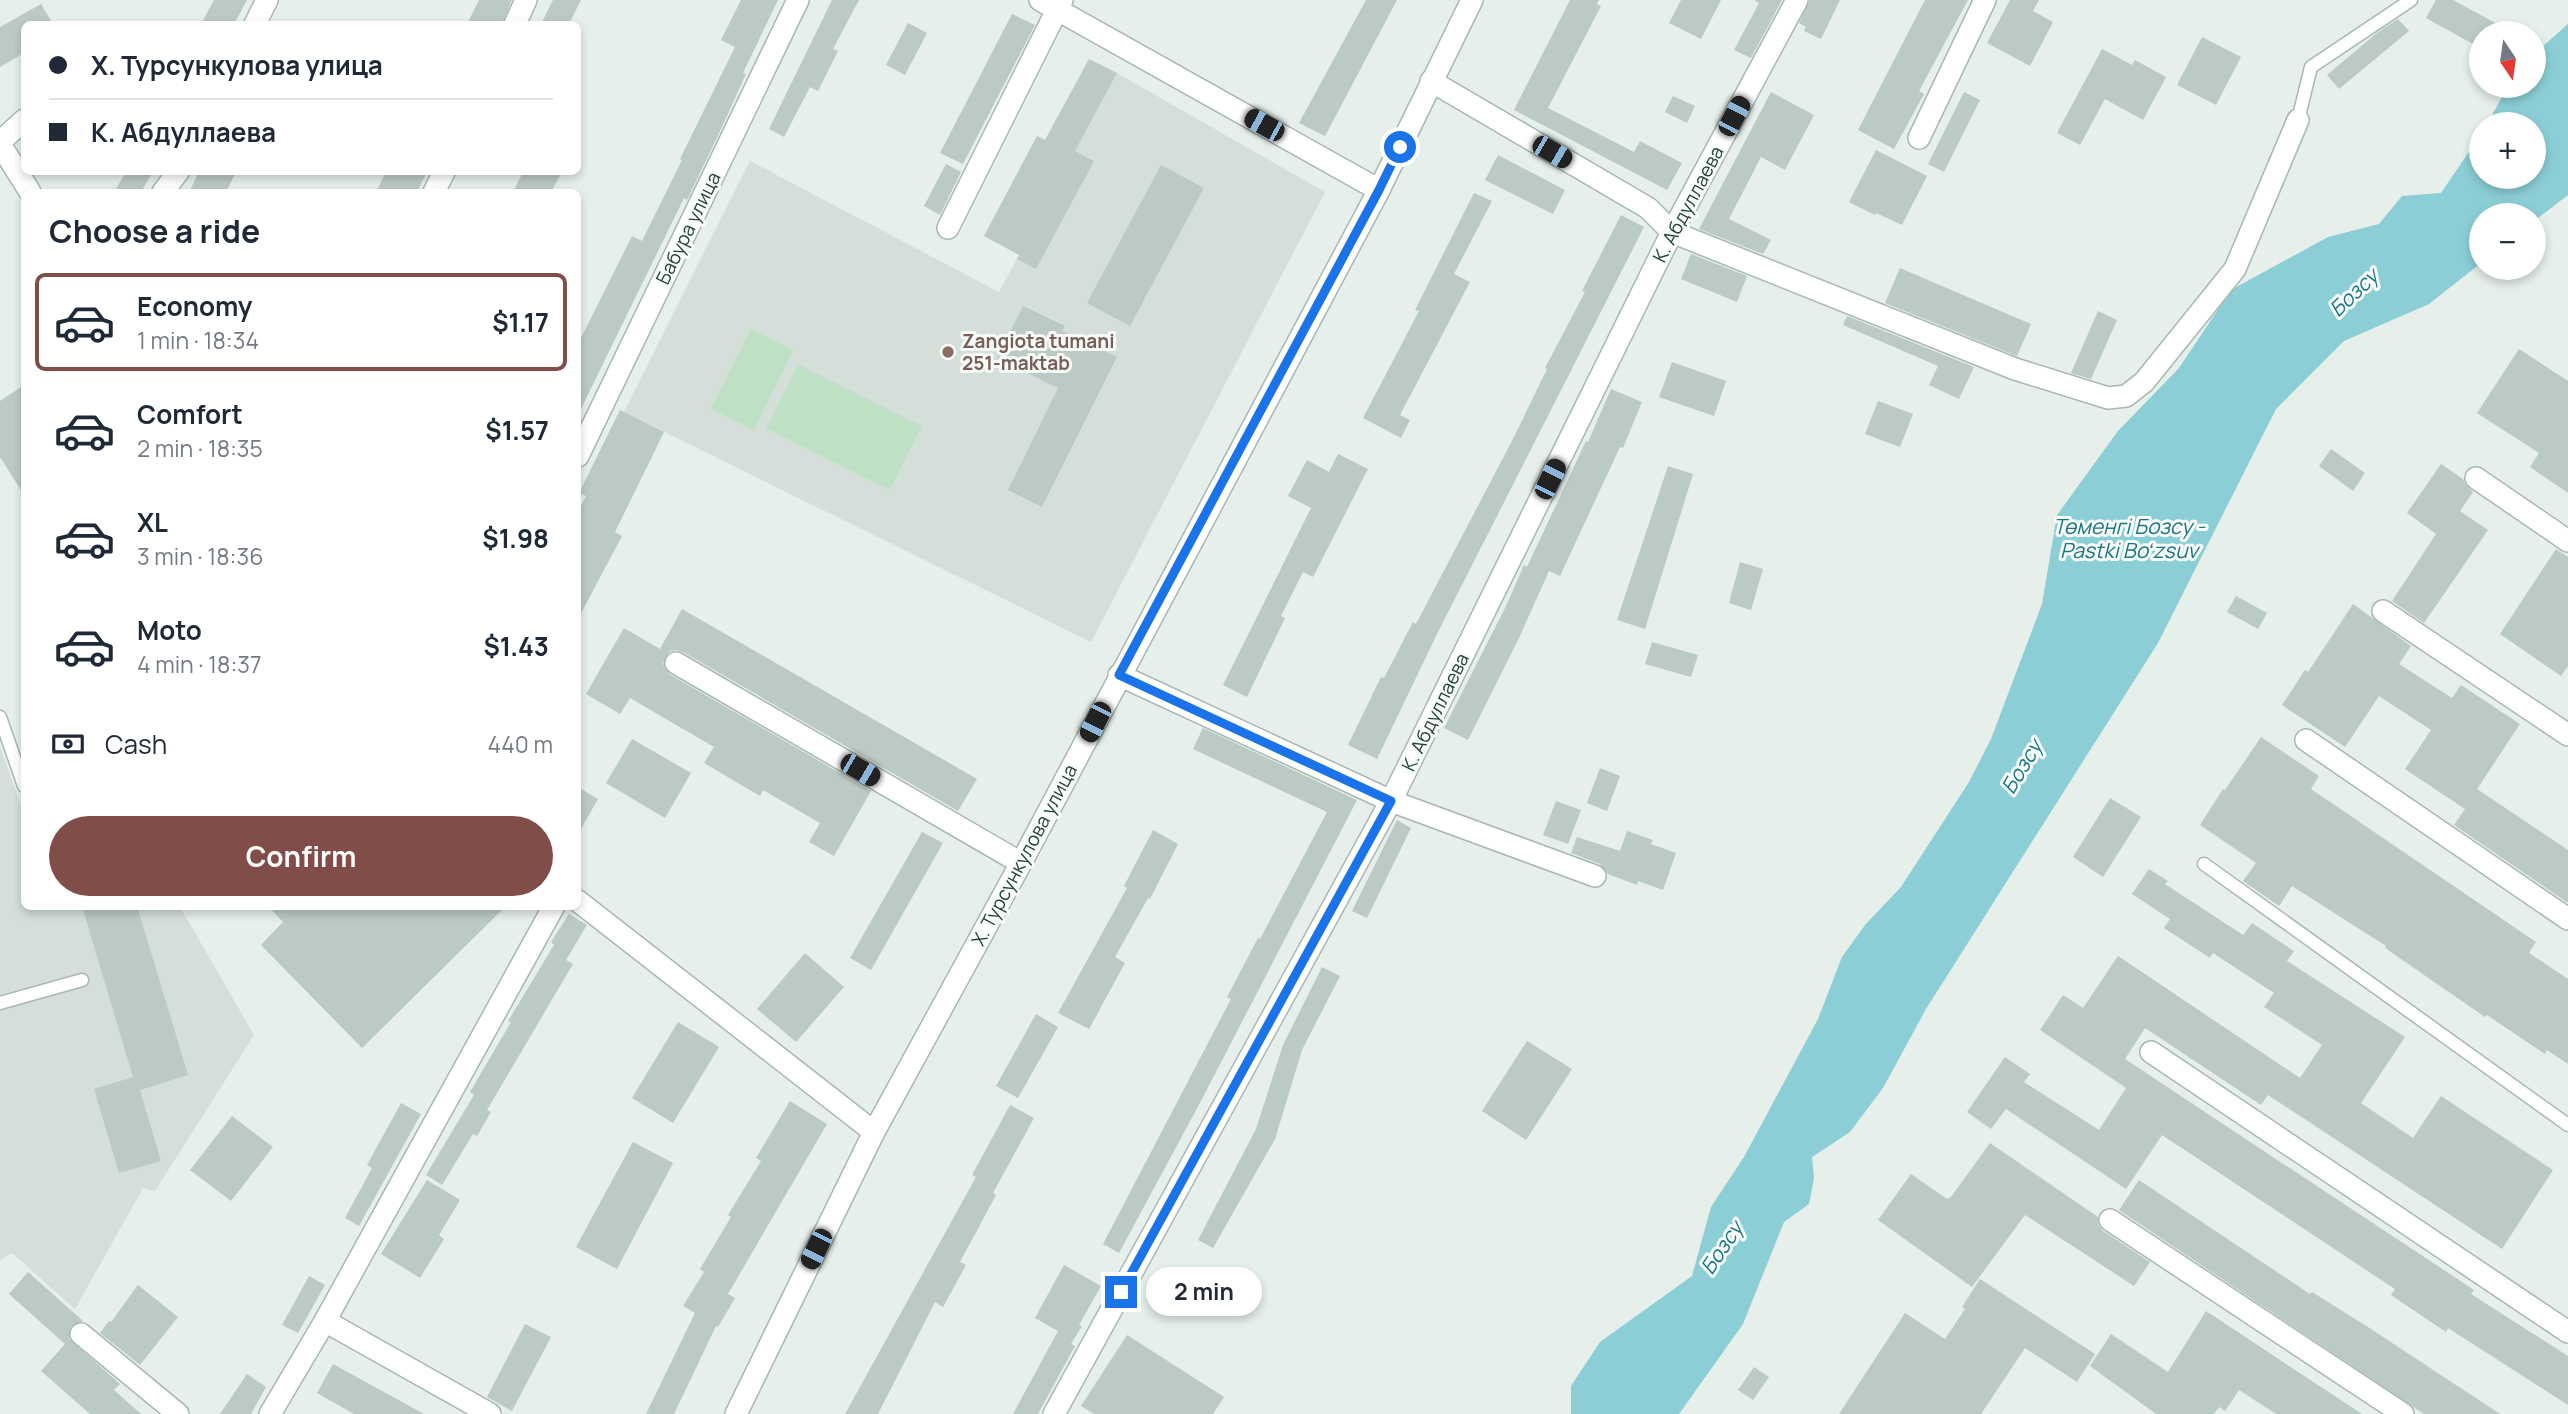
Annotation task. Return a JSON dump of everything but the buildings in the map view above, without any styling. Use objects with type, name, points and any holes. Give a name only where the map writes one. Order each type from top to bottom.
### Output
[{"type":"street","points":[[256,21],[267,0]]},
{"type":"street","points":[[516,21],[526,0]]},
{"type":"street","name":"Бабура улица","points":[[581,450],[798,0]]},
{"type":"street","name":"Х. Турсункулова улица","points":[[736,1414],[874,1132],[1021,863],[1379,190],[1472,0]]},
{"type":"street","name":"К. Абдуллаева","points":[[1054,1414],[1391,801],[1672,232],[1797,0]]},
{"type":"street","points":[[1919,138],[1985,0]]},
{"type":"street","points":[[948,228],[1053,3],[1379,190]]},
{"type":"street","points":[[1431,82],[1648,208],[1672,232],[2014,369],[2108,398],[2126,396],[2144,383],[2235,269],[2298,120]]},
{"type":"street","points":[[21,123],[0,143],[28,189]]},
{"type":"street","points":[[2476,478],[2568,541]]},
{"type":"street","points":[[2383,611],[2568,735]]},
{"type":"street","points":[[676,663],[1021,863]]},
{"type":"street","points":[[1119,675],[1391,801],[1595,876]]},
{"type":"street","points":[[2306,740],[2568,919]]},
{"type":"street","points":[[581,903],[874,1132]]},
{"type":"street","points":[[270,1414],[325,1321],[552,910]]},
{"type":"street","points":[[2151,1052],[2568,1332]]},
{"type":"street","points":[[2110,1220],[2403,1414]]},
{"type":"street","points":[[325,1321],[491,1414]]},
{"type":"street","points":[[81,1334],[178,1414]]},
{"type":"lane","points":[[2298,120],[2311,67],[2411,0]]},
{"type":"lane","points":[[0,717],[21,777]]},
{"type":"lane","points":[[2204,864],[2568,1125]]},
{"type":"lane","points":[[0,1003],[82,980]]},
{"type":"shaded area","name":"Zangiota tumani 251-maktab","points":[[1117,73],[1325,192],[1091,642],[624,412],[750,161],[999,292]]},
{"type":"shaded area","points":[[0,747],[21,806],[21,910],[182,910],[254,1035],[155,1191],[143,1188],[75,1309],[12,1253],[0,1260]]},
{"type":"green space","points":[[751,329],[793,350],[754,430],[711,409]]},
{"type":"green space","points":[[798,364],[922,426],[890,490],[766,428]]},
{"type":"water","name":"Төменгі Бозсу - Pastki Boʻzsuv","points":[[2568,24],[2568,195],[2546,212],[2546,203],[2469,203],[2469,272],[2429,304],[2344,341],[2276,409],[2158,643],[1926,1009],[1883,1088],[1850,1132],[1812,1157],[1814,1178],[1809,1204],[1784,1222],[1743,1324],[1679,1414],[1571,1414],[1571,1386],[1600,1342],[1692,1276],[1711,1207],[1744,1157],[1818,1019],[1842,957],[1865,925],[1901,887],[1969,782],[1991,739],[2042,604],[2057,515],[2118,431],[2179,368],[2231,290],[2328,237],[2379,224],[2402,196],[2441,193],[2469,152],[2469,189],[2546,189],[2546,112],[2494,112],[2501,98],[2546,98],[2546,43]]},
{"type":"place","name":"Zangiota tumani 251-maktab","points":[[948,352]]},
{"type":"route","points":[[1121,1292],[1391,801],[1119,675],[1400,147]]},
{"type":"water label","name":"Бозсу","points":[[2354,293]]},
{"type":"water label","name":"Бозсу","points":[[2022,767]]},
{"type":"water label","name":"Бозсу","points":[[1722,1248]]}]
